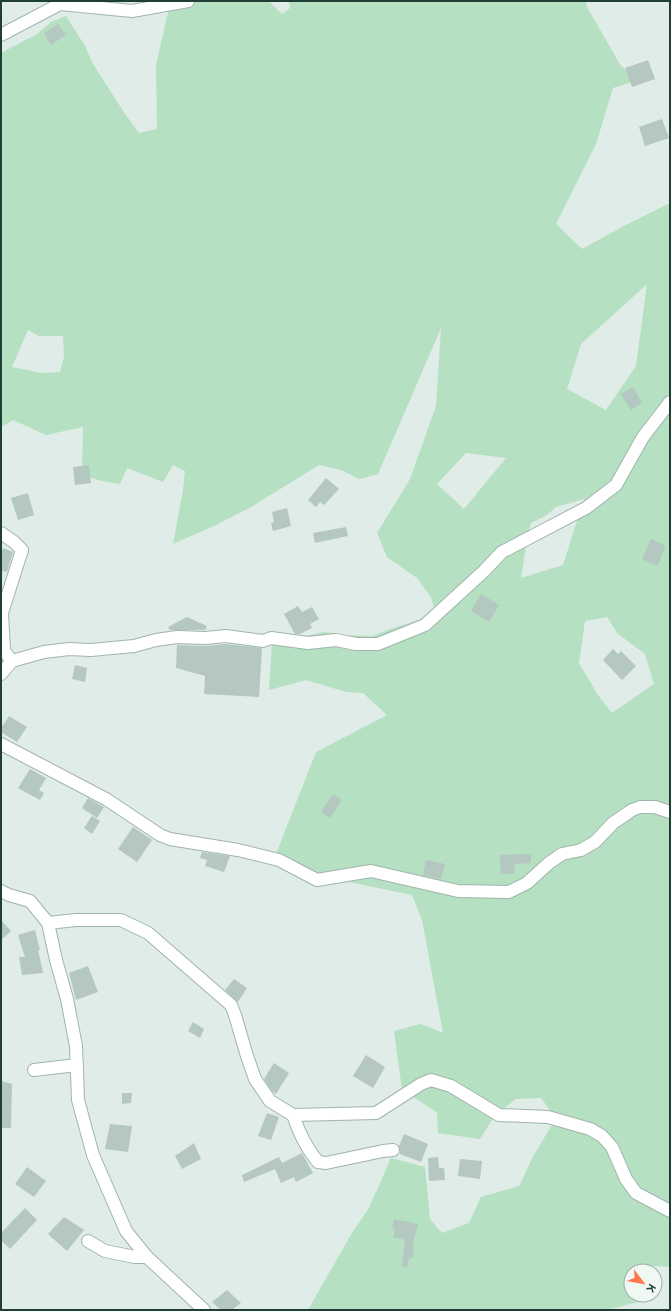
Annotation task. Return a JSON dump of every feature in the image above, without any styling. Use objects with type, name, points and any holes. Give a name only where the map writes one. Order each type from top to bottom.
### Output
[{"type":"street","points":[[1,35],[60,4],[132,11],[188,1]]},
{"type":"street","points":[[1,674],[12,661],[44,652],[69,649],[90,650],[134,646],[156,640],[177,637],[205,638],[226,636],[263,641],[271,638],[308,643],[336,640],[356,644],[378,644],[425,625],[502,552],[586,508],[616,485],[643,437],[670,402]]},
{"type":"street","points":[[1,533],[22,550],[2,613],[4,651],[12,661]]},
{"type":"street","points":[[1,744],[106,799],[160,836],[238,850],[279,860],[317,880],[371,871],[458,891],[509,892],[527,883],[562,854],[581,850],[595,842],[613,823],[632,810],[640,807],[655,808],[670,812]]},
{"type":"street","points":[[1,891],[30,901],[48,923],[56,960],[67,999],[76,1046],[78,1100],[93,1156],[126,1230],[147,1257],[204,1310]]},
{"type":"street","points":[[48,923],[76,920],[121,920],[148,933],[231,1005],[255,1079],[270,1101],[293,1115],[376,1113],[421,1084],[431,1080],[451,1086],[499,1115],[548,1117],[590,1129],[602,1136],[612,1147],[626,1179],[636,1192],[670,1211]]},
{"type":"street","points":[[34,1070],[77,1065]]},
{"type":"street","points":[[293,1115],[299,1132],[309,1151],[318,1162],[326,1163],[383,1150],[393,1150]]},
{"type":"street","points":[[88,1241],[105,1251],[135,1257],[147,1257]]},
{"type":"green space","points":[[181,1],[269,1],[282,14],[290,8],[289,1],[585,1],[588,9],[621,66],[638,80],[613,88],[596,144],[556,224],[582,249],[670,203],[670,1267],[663,1266],[663,1263],[623,1263],[623,1303],[634,1303],[607,1310],[308,1310],[352,1233],[369,1208],[391,1158],[425,1167],[430,1219],[442,1233],[469,1223],[481,1197],[519,1186],[534,1155],[556,1118],[541,1098],[516,1099],[495,1115],[480,1139],[438,1133],[437,1112],[402,1090],[394,1031],[421,1024],[443,1033],[422,920],[412,895],[306,873],[276,854],[316,752],[387,715],[363,693],[346,692],[306,680],[269,690],[272,644],[324,632],[344,635],[373,636],[419,620],[434,608],[431,597],[417,578],[387,557],[377,533],[410,479],[436,406],[441,328],[378,474],[359,479],[341,470],[319,465],[251,507],[216,525],[173,544],[185,471],[173,465],[163,482],[127,468],[120,484],[102,481],[82,475],[83,427],[46,435],[13,420],[1,427],[1,53],[37,34],[51,22],[66,16],[85,46],[93,64],[139,133],[157,129],[156,65],[170,4]],"holes":[[[647,284],[636,366],[606,410],[567,389],[581,344]],[[28,330],[39,336],[63,336],[64,357],[60,372],[42,373],[12,367]],[[466,453],[506,458],[464,509],[437,484]],[[584,499],[563,565],[521,578],[531,523],[547,515],[556,507]],[[607,617],[618,634],[645,654],[654,684],[612,713],[598,695],[579,663],[585,621]]]},
{"type":"building","points":[[58,24],[66,35],[51,45],[44,33]]},
{"type":"building","points":[[648,60],[655,79],[632,87],[625,68]]},
{"type":"building","points":[[662,119],[669,138],[645,146],[639,127]]},
{"type":"building","points":[[633,387],[642,403],[631,410],[621,394]]},
{"type":"building","points":[[89,465],[91,483],[75,485],[73,467]]},
{"type":"building","points":[[326,478],[339,489],[324,505],[320,502],[316,507],[308,500]]},
{"type":"building","points":[[28,493],[34,515],[18,520],[11,498]]},
{"type":"building","points":[[287,508],[291,526],[273,531],[271,523],[274,522],[272,512]]},
{"type":"building","points":[[346,527],[348,536],[315,543],[313,533]]},
{"type":"building","points":[[651,539],[666,546],[657,566],[642,559]]},
{"type":"building","points":[[3,548],[13,552],[7,572],[1,571],[1,555]]},
{"type":"building","points":[[481,594],[499,605],[489,622],[471,611]]},
{"type":"building","points":[[298,606],[302,612],[312,607],[319,619],[310,624],[312,628],[300,634],[295,634],[284,614]]},
{"type":"building","points":[[187,617],[207,626],[205,630],[170,630],[168,627]]},
{"type":"building","points":[[226,644],[262,648],[259,697],[204,694],[205,676],[176,668],[177,645],[205,646]]},
{"type":"building","points":[[613,649],[618,654],[621,651],[636,666],[622,680],[603,660]]},
{"type":"building","points":[[75,665],[87,668],[85,682],[72,679]]},
{"type":"building","points":[[9,716],[27,727],[17,742],[1,732],[1,728]]},
{"type":"building","points":[[30,769],[46,778],[39,790],[44,793],[40,800],[18,788]]},
{"type":"building","points":[[333,794],[342,800],[330,818],[321,812]]},
{"type":"building","points":[[88,798],[104,807],[97,818],[82,808]]},
{"type":"building","points":[[92,816],[100,821],[92,834],[84,828]]},
{"type":"building","points":[[133,827],[152,840],[137,862],[118,849]]},
{"type":"building","points":[[202,852],[230,856],[224,872],[205,866],[207,860],[200,858]]},
{"type":"building","points":[[531,854],[531,863],[514,864],[515,874],[501,874],[500,855]]},
{"type":"building","points":[[426,860],[445,864],[441,879],[423,875]]},
{"type":"building","points":[[1,920],[11,931],[1,940]]},
{"type":"building","points":[[35,930],[40,950],[38,950],[43,973],[22,975],[19,957],[25,957],[18,935]]},
{"type":"building","points":[[88,966],[98,992],[76,1000],[69,973]]},
{"type":"building","points":[[234,979],[247,988],[238,1002],[225,990]]},
{"type":"building","points":[[193,1022],[204,1029],[200,1038],[188,1031]]},
{"type":"building","points":[[366,1055],[385,1067],[373,1088],[353,1076]]},
{"type":"building","points":[[274,1063],[289,1073],[276,1094],[272,1091],[264,1079]]},
{"type":"building","points":[[1,1081],[12,1084],[11,1128],[1,1128]]},
{"type":"building","points":[[122,1093],[132,1093],[131,1103],[122,1104]]},
{"type":"building","points":[[267,1113],[279,1117],[271,1140],[258,1136]]},
{"type":"building","points":[[110,1124],[132,1126],[128,1152],[105,1149]]},
{"type":"building","points":[[404,1134],[428,1144],[421,1162],[400,1154],[399,1146]]},
{"type":"building","points":[[194,1143],[201,1159],[182,1169],[175,1156]]},
{"type":"building","points":[[302,1153],[313,1173],[296,1182],[294,1177],[281,1183],[275,1169],[244,1182],[242,1175],[279,1157],[282,1163]]},
{"type":"building","points":[[438,1157],[439,1168],[444,1168],[445,1180],[429,1181],[428,1158]]},
{"type":"building","points":[[460,1159],[482,1161],[480,1179],[458,1176]]},
{"type":"building","points":[[27,1167],[46,1181],[34,1197],[15,1184]]},
{"type":"building","points":[[25,1208],[37,1220],[10,1249],[1,1240],[1,1233]]},
{"type":"building","points":[[64,1217],[84,1230],[67,1251],[48,1234]]},
{"type":"building","points":[[394,1219],[418,1224],[412,1246],[414,1247],[413,1258],[409,1258],[407,1267],[402,1266],[405,1240],[393,1237],[395,1229],[392,1228]]},
{"type":"building","points":[[227,1290],[241,1303],[232,1310],[221,1310],[212,1302]]}]
